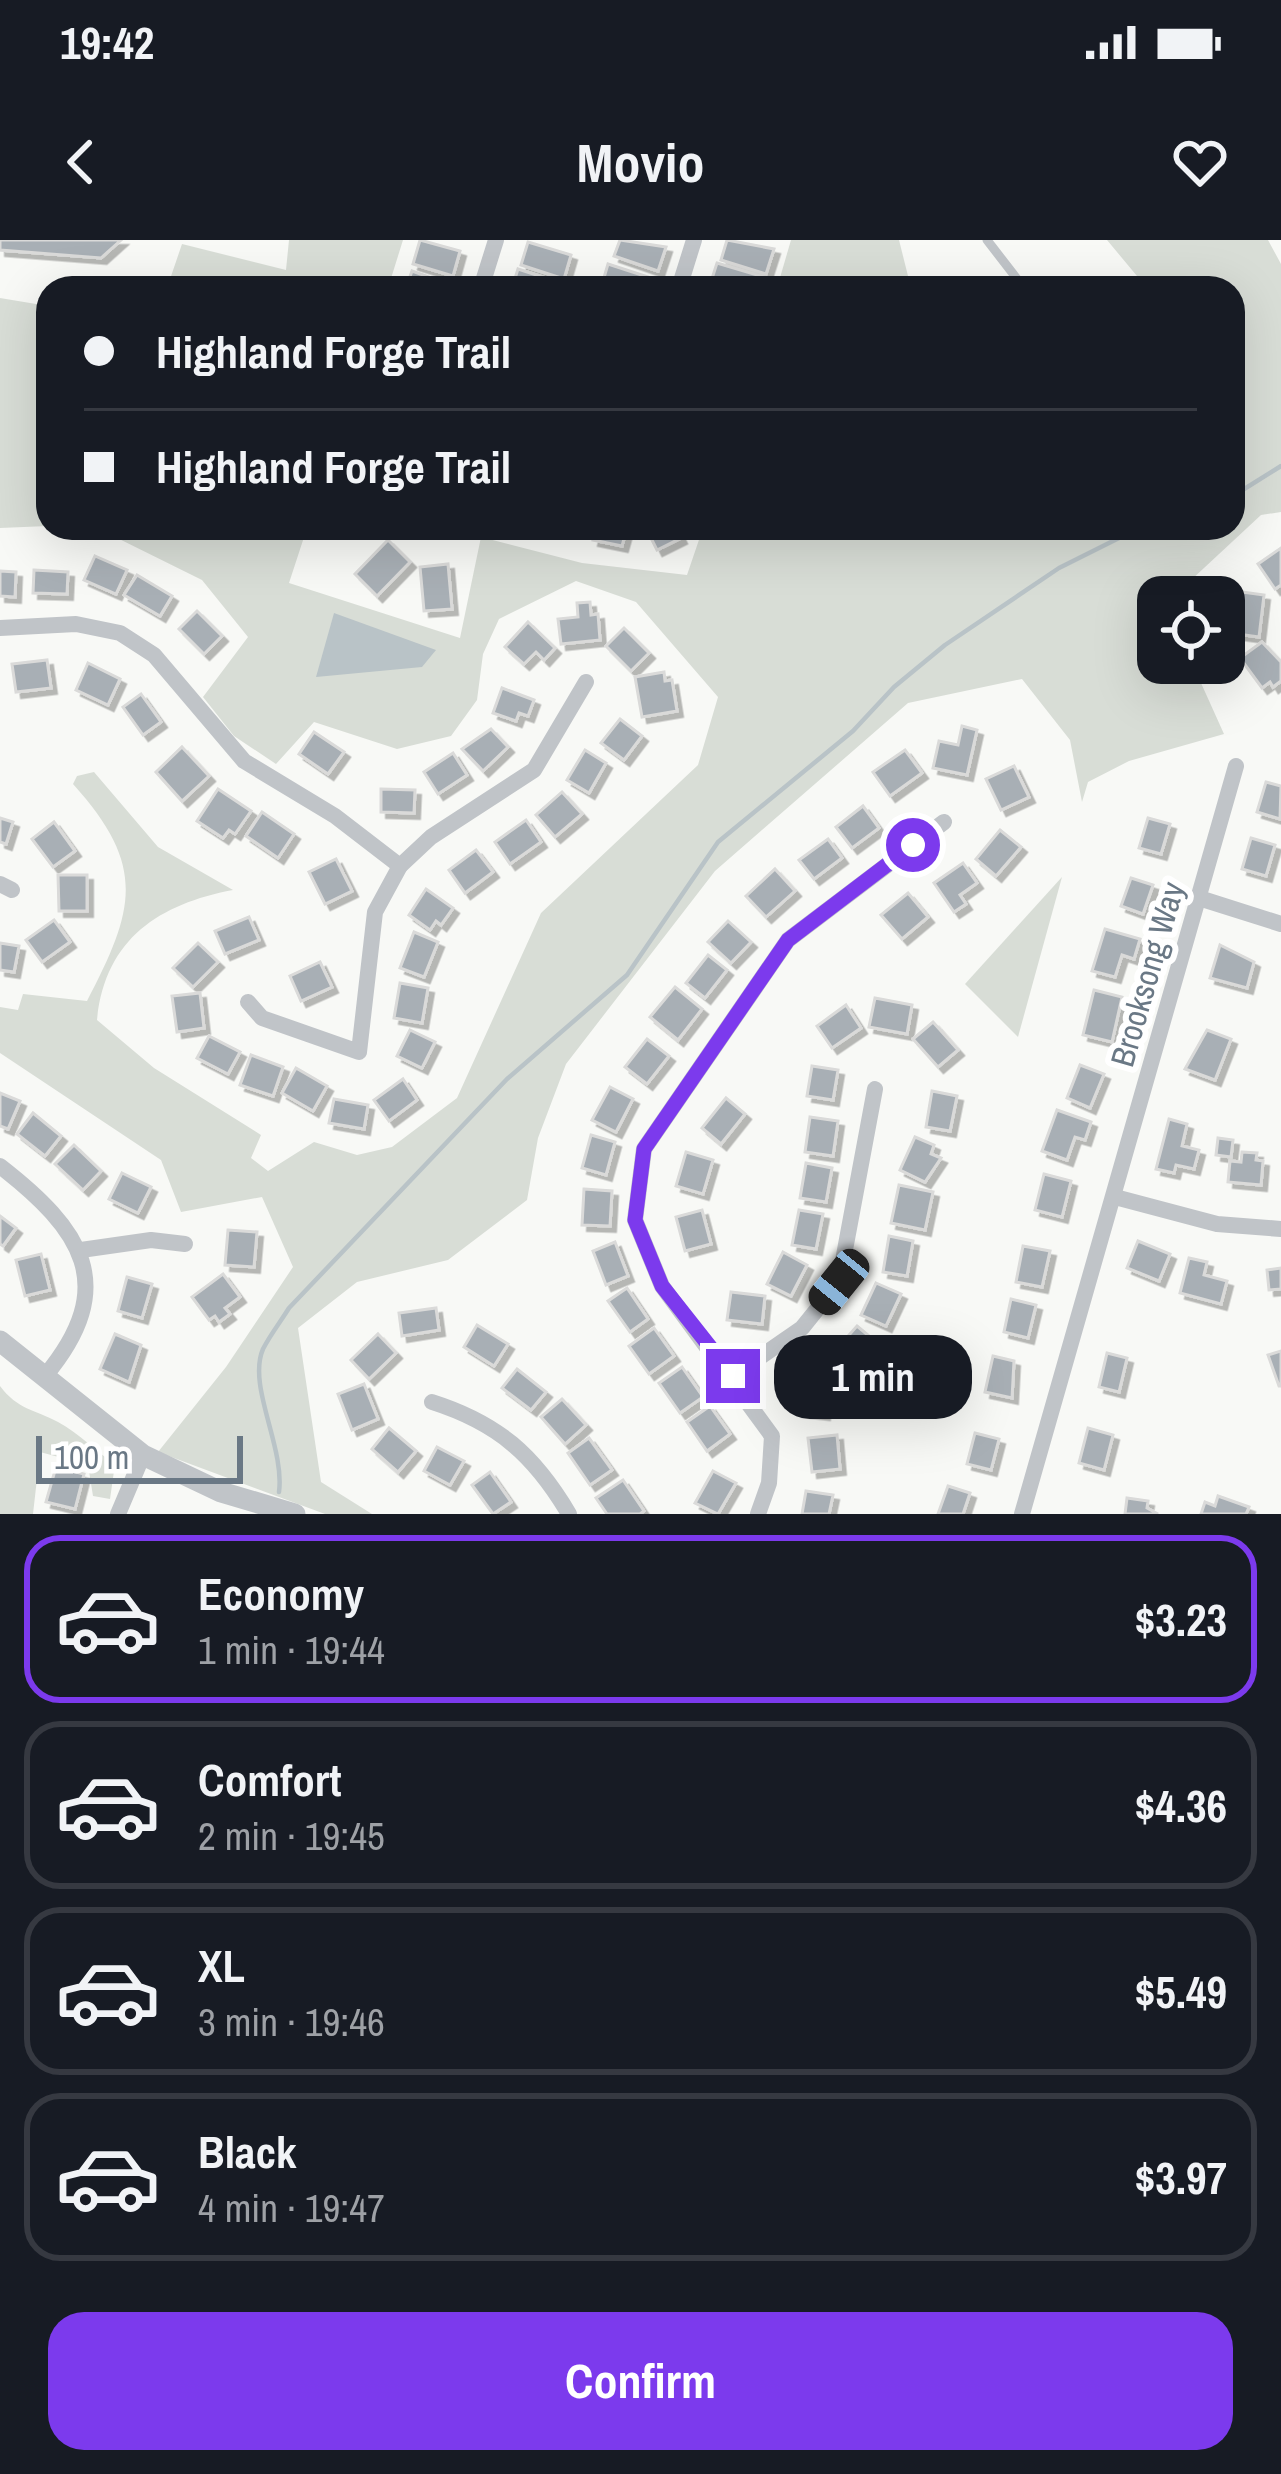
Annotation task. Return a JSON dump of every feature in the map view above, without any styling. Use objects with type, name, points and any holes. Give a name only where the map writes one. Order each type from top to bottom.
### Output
[{"type":"street","points":[[485,276],[496,240]]},
{"type":"street","points":[[683,276],[694,240]]},
{"type":"street","points":[[0,628],[76,624],[120,633],[154,655],[244,760],[335,816],[400,866]]},
{"type":"street","points":[[248,1002],[262,1018],[359,1052],[375,912],[400,866],[431,837],[534,770],[586,682]]},
{"type":"street","name":"Brooksong Way","points":[[1022,1514],[1236,766]]},
{"type":"street","points":[[758,1514],[770,1483],[772,1436],[733,1376],[662,1286],[635,1220],[644,1149],[788,940],[944,821]]},
{"type":"street","points":[[1199,898],[1281,924]]},
{"type":"street","points":[[733,1376],[802,1328],[839,1282],[875,1089]]},
{"type":"street","points":[[0,1166],[63,1219],[81,1250],[84,1310],[71,1345],[45,1376]]},
{"type":"street","points":[[1115,1197],[1217,1224],[1281,1229]]},
{"type":"street","points":[[81,1250],[151,1240],[185,1244]]},
{"type":"street","points":[[0,1341],[143,1455],[221,1492],[295,1514]]},
{"type":"street","points":[[432,1402],[463,1412],[521,1447],[569,1514]]},
{"type":"street","points":[[118,1514],[143,1455]]},
{"type":"lane","points":[[987,240],[1015,276]]},
{"type":"shaded area","points":[[289,240],[403,240],[392,276],[171,276],[182,244],[286,270]]},
{"type":"shaded area","points":[[791,240],[899,240],[908,276],[780,276]]},
{"type":"shaded area","points":[[1107,240],[1268,240],[1281,264],[1281,512],[1261,515],[1245,530],[1245,276],[1137,276]]},
{"type":"shaded area","points":[[0,298],[36,304],[36,526],[0,528]]},
{"type":"shaded area","points":[[121,540],[303,540],[289,583],[460,638],[480,540],[582,563],[687,575],[699,540],[1234,540],[1195,576],[1137,576],[1137,684],[1201,684],[1224,734],[1129,761],[1088,782],[1082,802],[1070,740],[1022,679],[908,703],[715,871],[566,1064],[538,1138],[527,1200],[448,1260],[357,1282],[298,1328],[321,1482],[372,1514],[325,1514],[158,1452],[226,1367],[293,1267],[262,1197],[181,1212],[161,1160],[0,1053],[0,1007],[18,1010],[23,994],[87,1001],[123,914],[123,864],[97,813],[73,784],[77,776],[94,772],[158,847],[233,890],[182,905],[140,930],[111,967],[97,1020],[154,1068],[261,1135],[251,1158],[268,1171],[314,1142],[357,1155],[392,1147],[457,1098],[541,913],[698,765],[718,697],[636,602],[576,581],[499,619],[483,654],[477,700],[451,736],[397,749],[314,722],[276,764],[234,736],[203,697],[248,637],[202,580]]},
{"type":"shaded area","points":[[334,613],[436,650],[422,667],[316,677]]},
{"type":"shaded area","points":[[1062,877],[1018,1037],[965,984]]},
{"type":"shaded area","points":[[0,1386],[20,1405],[66,1426],[115,1464],[110,1499],[93,1496],[88,1465],[40,1452],[33,1514],[0,1514]]},
{"type":"building","points":[[0,240],[121,240],[101,258],[0,250]]},
{"type":"building","points":[[420,240],[460,251],[453,276],[413,264]]},
{"type":"building","points":[[620,240],[666,247],[658,271],[614,256]]},
{"type":"building","points":[[727,240],[774,249],[766,274],[721,260]]},
{"type":"building","points":[[528,242],[571,255],[565,276],[521,265]]},
{"type":"building","points":[[717,263],[761,276],[713,276]]},
{"type":"building","points":[[608,264],[645,276],[604,276]]},
{"type":"building","points":[[388,540],[410,562],[377,596],[355,574]]},
{"type":"building","points":[[593,540],[624,540],[622,546]]},
{"type":"building","points":[[652,540],[677,540],[657,550]]},
{"type":"building","points":[[1281,548],[1281,585],[1275,589],[1258,564]]},
{"type":"building","points":[[95,556],[127,570],[116,594],[84,580]]},
{"type":"building","points":[[448,564],[452,609],[424,611],[420,567]]},
{"type":"building","points":[[34,570],[68,572],[67,594],[33,593]]},
{"type":"building","points":[[0,571],[16,572],[15,597],[0,596]]},
{"type":"building","points":[[137,575],[172,596],[160,616],[124,595]]},
{"type":"building","points":[[1245,592],[1264,595],[1259,637],[1245,635]]},
{"type":"building","points":[[590,602],[591,615],[598,614],[600,640],[561,644],[558,619],[578,617],[577,603]]},
{"type":"building","points":[[197,611],[222,636],[204,654],[179,629]]},
{"type":"building","points":[[528,622],[555,648],[544,660],[536,652],[524,664],[505,647]]},
{"type":"building","points":[[624,628],[649,653],[631,671],[606,646]]},
{"type":"building","points":[[1262,642],[1281,662],[1281,681],[1262,688],[1245,665],[1245,654]]},
{"type":"building","points":[[47,660],[51,688],[16,692],[12,664]]},
{"type":"building","points":[[88,663],[120,679],[108,705],[76,690]]},
{"type":"building","points":[[664,672],[665,681],[672,680],[677,711],[642,717],[635,677]]},
{"type":"building","points":[[502,688],[534,700],[528,716],[519,713],[516,721],[493,713]]},
{"type":"building","points":[[141,694],[161,722],[143,735],[123,707]]},
{"type":"building","points":[[620,719],[642,736],[624,760],[601,743]]},
{"type":"building","points":[[962,726],[977,730],[967,775],[933,768],[939,741],[958,745]]},
{"type":"building","points":[[491,729],[508,747],[483,771],[462,749]]},
{"type":"building","points":[[314,732],[344,752],[328,774],[299,754]]},
{"type":"building","points":[[182,747],[209,776],[182,801],[156,772]]},
{"type":"building","points":[[585,750],[606,763],[589,793],[567,780]]},
{"type":"building","points":[[905,750],[922,773],[890,796],[873,772]]},
{"type":"building","points":[[453,753],[467,775],[438,794],[424,772]]},
{"type":"building","points":[[1014,766],[1029,797],[1001,810],[986,779]]},
{"type":"building","points":[[1266,782],[1281,786],[1280,819],[1257,812]]},
{"type":"building","points":[[218,789],[251,811],[235,834],[229,830],[223,838],[197,821]]},
{"type":"building","points":[[381,789],[415,790],[414,813],[381,812]]},
{"type":"building","points":[[562,792],[582,814],[555,837],[536,815]]},
{"type":"building","points":[[863,806],[879,828],[852,848],[836,827]]},
{"type":"building","points":[[262,812],[294,834],[278,858],[246,836]]},
{"type":"building","points":[[0,818],[13,822],[6,844],[0,842]]},
{"type":"building","points":[[1148,818],[1170,824],[1161,854],[1139,848]]},
{"type":"building","points":[[526,820],[541,842],[510,864],[495,842]]},
{"type":"building","points":[[54,822],[75,851],[53,867],[32,839]]},
{"type":"building","points":[[1000,830],[1021,847],[996,876],[976,859]]},
{"type":"building","points":[[1251,838],[1275,845],[1266,876],[1242,869]]},
{"type":"building","points":[[828,839],[842,858],[814,879],[799,860]]},
{"type":"building","points":[[476,850],[493,872],[465,893],[449,870]]},
{"type":"building","points":[[336,859],[352,891],[325,904],[309,872]]},
{"type":"building","points":[[963,863],[977,883],[960,895],[966,904],[954,912],[934,883]]},
{"type":"building","points":[[775,869],[795,891],[766,917],[746,896]]},
{"type":"building","points":[[58,875],[87,875],[87,911],[59,911]]},
{"type":"building","points":[[1131,878],[1153,885],[1143,914],[1121,906]]},
{"type":"building","points":[[426,889],[453,908],[441,925],[436,921],[430,930],[409,915]]},
{"type":"building","points":[[908,893],[928,917],[902,939],[881,915]]},
{"type":"building","points":[[249,917],[259,940],[225,954],[215,931]]},
{"type":"building","points":[[54,920],[70,942],[42,962],[26,940]]},
{"type":"building","points":[[728,921],[751,942],[731,963],[708,942]]},
{"type":"building","points":[[1105,929],[1140,939],[1134,959],[1122,955],[1115,977],[1092,971]]},
{"type":"building","points":[[414,932],[438,942],[424,977],[400,968]]},
{"type":"building","points":[[0,943],[19,946],[14,972],[0,970]]},
{"type":"building","points":[[198,943],[218,962],[193,987],[173,968]]},
{"type":"building","points":[[1220,945],[1254,962],[1247,988],[1210,978]]},
{"type":"building","points":[[708,955],[727,970],[705,998],[686,983]]},
{"type":"building","points":[[320,962],[332,987],[301,1001],[290,976]]},
{"type":"building","points":[[400,983],[428,988],[422,1023],[394,1018]]},
{"type":"building","points":[[675,987],[702,1009],[678,1040],[650,1017]]},
{"type":"building","points":[[1094,990],[1122,997],[1112,1042],[1083,1035]]},
{"type":"building","points":[[200,993],[204,1028],[177,1032],[172,996]]},
{"type":"building","points":[[875,998],[912,1005],[907,1034],[869,1027]]},
{"type":"building","points":[[846,1005],[861,1028],[832,1048],[817,1026]]},
{"type":"building","points":[[933,1022],[958,1050],[938,1067],[913,1039]]},
{"type":"building","points":[[410,1030],[435,1042],[422,1068],[397,1056]]},
{"type":"building","points":[[1207,1030],[1231,1039],[1215,1080],[1185,1069]]},
{"type":"building","points":[[209,1036],[240,1052],[228,1074],[197,1058]]},
{"type":"building","points":[[647,1039],[669,1056],[647,1084],[625,1067]]},
{"type":"building","points":[[251,1055],[283,1067],[273,1096],[240,1085]]},
{"type":"building","points":[[1080,1065],[1104,1074],[1090,1108],[1067,1098]]},
{"type":"building","points":[[812,1066],[838,1070],[833,1100],[807,1096]]},
{"type":"building","points":[[296,1068],[327,1086],[313,1111],[282,1093]]},
{"type":"building","points":[[403,1079],[417,1100],[389,1121],[374,1100]]},
{"type":"building","points":[[610,1087],[633,1099],[616,1132],[592,1120]]},
{"type":"building","points":[[932,1091],[957,1096],[950,1131],[926,1127]]},
{"type":"building","points":[[0,1093],[20,1101],[8,1129],[0,1126]]},
{"type":"building","points":[[726,1098],[745,1114],[721,1144],[702,1128]]},
{"type":"building","points":[[334,1099],[368,1105],[364,1129],[329,1123]]},
{"type":"building","points":[[1057,1110],[1091,1122],[1085,1140],[1075,1137],[1067,1160],[1042,1151]]},
{"type":"building","points":[[33,1113],[61,1136],[45,1156],[17,1134]]},
{"type":"building","points":[[810,1117],[838,1121],[833,1156],[805,1152]]},
{"type":"building","points":[[1169,1119],[1187,1124],[1182,1146],[1199,1150],[1194,1169],[1176,1165],[1174,1173],[1156,1169]]},
{"type":"building","points":[[591,1135],[615,1142],[606,1175],[582,1168]]},
{"type":"building","points":[[915,1137],[934,1145],[931,1154],[941,1158],[925,1182],[900,1170]]},
{"type":"building","points":[[1218,1138],[1233,1140],[1231,1157],[1216,1155]]},
{"type":"building","points":[[74,1145],[101,1171],[83,1190],[55,1164]]},
{"type":"building","points":[[686,1152],[713,1160],[703,1194],[676,1186]]},
{"type":"building","points":[[1242,1152],[1257,1153],[1256,1160],[1263,1161],[1261,1185],[1228,1182],[1230,1161],[1241,1162]]},
{"type":"building","points":[[806,1163],[832,1168],[826,1202],[800,1198]]},
{"type":"building","points":[[122,1173],[151,1187],[138,1213],[109,1199]]},
{"type":"building","points":[[1044,1174],[1071,1181],[1062,1217],[1035,1210]]},
{"type":"building","points":[[899,1185],[933,1192],[925,1230],[891,1223]]},
{"type":"building","points":[[584,1189],[612,1191],[610,1226],[582,1225]]},
{"type":"building","points":[[702,1210],[711,1244],[685,1251],[676,1217]]},
{"type":"building","points":[[799,1210],[823,1214],[816,1249],[792,1245]]},
{"type":"building","points":[[0,1216],[16,1228],[3,1246],[0,1244]]},
{"type":"building","points":[[228,1230],[257,1232],[254,1267],[225,1265]]},
{"type":"building","points":[[889,1236],[913,1241],[907,1276],[883,1272]]},
{"type":"building","points":[[1138,1241],[1170,1254],[1159,1281],[1127,1268]]},
{"type":"building","points":[[615,1242],[628,1276],[606,1285],[593,1251]]},
{"type":"building","points":[[1023,1246],[1050,1251],[1042,1287],[1016,1282]]},
{"type":"building","points":[[783,1252],[807,1265],[791,1296],[767,1284]]},
{"type":"building","points":[[41,1254],[50,1290],[25,1296],[16,1260]]},
{"type":"building","points":[[1189,1258],[1207,1262],[1204,1275],[1227,1281],[1221,1304],[1180,1293]]},
{"type":"building","points":[[1281,1268],[1281,1289],[1269,1290],[1267,1270]]},
{"type":"building","points":[[223,1274],[240,1297],[225,1308],[230,1314],[219,1322],[215,1316],[209,1320],[192,1297]]},
{"type":"building","points":[[127,1277],[152,1284],[142,1318],[118,1311]]},
{"type":"building","points":[[876,1283],[901,1294],[886,1326],[861,1315]]},
{"type":"building","points":[[627,1288],[648,1319],[630,1332],[608,1301]]},
{"type":"building","points":[[731,1292],[765,1296],[762,1324],[727,1320]]},
{"type":"building","points":[[1011,1299],[1036,1305],[1028,1338],[1004,1332]]},
{"type":"building","points":[[436,1308],[439,1330],[402,1336],[399,1313]]},
{"type":"building","points":[[477,1325],[508,1344],[494,1366],[464,1347]]},
{"type":"building","points":[[857,1326],[876,1342],[852,1369],[834,1352]]},
{"type":"building","points":[[654,1328],[674,1356],[649,1374],[629,1346]]},
{"type":"building","points":[[115,1334],[141,1345],[129,1382],[100,1369]]},
{"type":"building","points":[[378,1334],[396,1353],[369,1379],[351,1360]]},
{"type":"building","points":[[1281,1351],[1281,1386],[1279,1386],[1268,1355]]},
{"type":"building","points":[[1107,1353],[1127,1358],[1119,1392],[1099,1387]]},
{"type":"building","points":[[993,1356],[1014,1361],[1012,1398],[985,1392]]},
{"type":"building","points":[[682,1367],[703,1397],[680,1413],[659,1383]]},
{"type":"building","points":[[517,1369],[546,1392],[531,1410],[502,1388]]},
{"type":"building","points":[[801,1376],[827,1378],[824,1414],[797,1411]]},
{"type":"building","points":[[364,1384],[378,1419],[352,1430],[338,1394]]},
{"type":"building","points":[[562,1399],[586,1425],[565,1444],[541,1417]]},
{"type":"building","points":[[710,1406],[730,1434],[707,1451],[687,1422]]},
{"type":"building","points":[[389,1428],[416,1451],[398,1472],[372,1449]]},
{"type":"building","points":[[1088,1428],[1113,1435],[1104,1470],[1079,1463]]},
{"type":"building","points":[[975,1433],[999,1439],[991,1470],[967,1464]]},
{"type":"building","points":[[837,1435],[840,1469],[812,1472],[808,1438]]},
{"type":"building","points":[[589,1438],[612,1470],[590,1485],[568,1453]]},
{"type":"building","points":[[437,1447],[464,1461],[450,1485],[424,1471]]},
{"type":"building","points":[[56,1467],[84,1474],[75,1509],[46,1502]]},
{"type":"building","points":[[713,1471],[736,1483],[718,1514],[695,1503]]},
{"type":"building","points":[[490,1472],[511,1502],[493,1514],[472,1485]]},
{"type":"building","points":[[623,1480],[644,1511],[640,1514],[607,1514],[596,1498]]},
{"type":"building","points":[[948,1486],[970,1493],[963,1514],[938,1514]]},
{"type":"building","points":[[806,1491],[833,1495],[829,1514],[802,1514]]},
{"type":"building","points":[[1218,1496],[1249,1507],[1246,1514],[1201,1514],[1205,1502],[1215,1506]]},
{"type":"building","points":[[1127,1498],[1148,1501],[1147,1508],[1158,1514],[1125,1514]]},
{"type":"waterway","points":[[1245,488],[1281,466]]},
{"type":"waterway","points":[[279,1492],[259,1364],[289,1308],[507,1079],[627,975],[718,842],[853,731],[894,687],[945,645],[1059,568],[1115,540]]},
{"type":"route","points":[[733,1376],[662,1286],[635,1220],[644,1149],[788,940],[913,845]]}]
